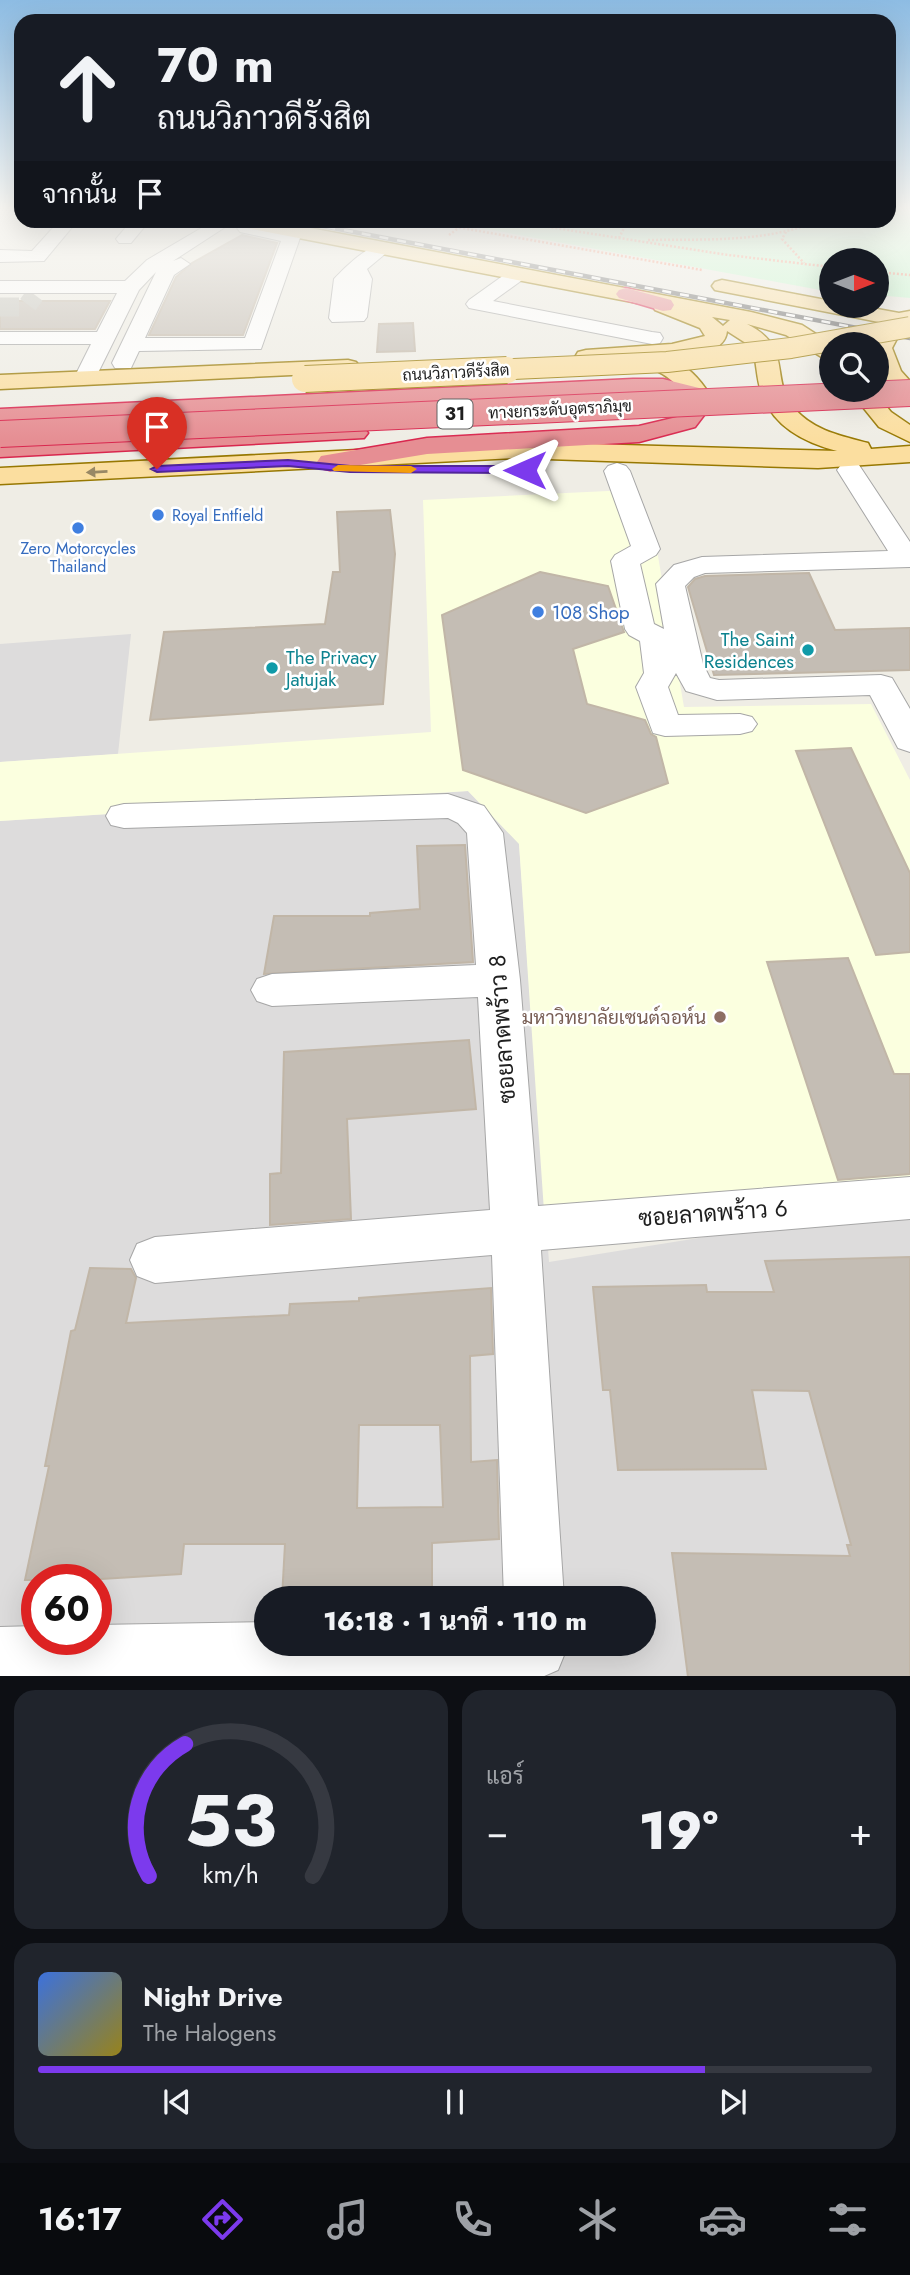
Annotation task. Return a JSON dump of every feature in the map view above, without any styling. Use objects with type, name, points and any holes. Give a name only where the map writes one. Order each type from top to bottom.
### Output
[{"type":"highway","points":[[626,294],[663,305]]},
{"type":"highway","points":[[0,416],[633,386],[663,386],[698,395],[699,406],[686,422],[650,432],[427,446],[330,462]]},
{"type":"highway","name":"ถนนวิภาวดีรังสิต","points":[[0,449],[819,388]]},
{"type":"highway","name":"ทางยกระดับอุตราภิมุข","points":[[0,433],[901,389]]},
{"type":"highway","name":"ทางยกระดับอุตราภิมุข","points":[[0,444],[910,408]]},
{"type":"highway","name":"ถนนวิภาวดีรังสิต","points":[[0,424],[910,417]]},
{"type":"main road","points":[[570,284],[751,318],[819,341]]},
{"type":"main road","points":[[728,284],[782,304],[902,331]]},
{"type":"main road","points":[[742,289],[819,298]]},
{"type":"main road","points":[[0,382],[610,356],[694,348],[712,342],[716,336],[716,331],[708,323],[663,305]]},
{"type":"main road","points":[[663,305],[737,327],[759,341],[764,347],[778,403],[799,426],[838,444],[907,453]]},
{"type":"main road","points":[[889,316],[902,331]]},
{"type":"main road","points":[[901,389],[883,360],[881,348],[902,331]]},
{"type":"main road","name":"ถนนวิภาวดีรังสิต","points":[[0,391],[667,362],[791,348],[902,331]]},
{"type":"main road","points":[[807,336],[819,344]]},
{"type":"main road","points":[[610,356],[651,359],[669,366],[682,374],[698,395]]},
{"type":"main road","points":[[0,403],[334,387],[700,375],[819,363]]},
{"type":"main road","points":[[868,402],[907,453]]},
{"type":"main road","name":"31","points":[[0,476],[330,462],[517,450],[818,460],[907,453]]},
{"type":"main road","points":[[288,463],[350,469],[850,470],[907,453]]},
{"type":"street","points":[[85,378],[133,284]]},
{"type":"street","points":[[117,377],[160,284]]},
{"type":"street","points":[[132,345],[253,344],[274,284]]},
{"type":"street","points":[[504,284],[475,304],[652,338]]},
{"type":"street","points":[[0,287],[130,287]]},
{"type":"street","points":[[0,338],[104,338]]},
{"type":"street","points":[[850,470],[909,559]]},
{"type":"street","points":[[617,471],[646,549],[625,562],[640,629],[655,636],[660,673],[652,687],[665,726],[740,724]]},
{"type":"street","points":[[909,559],[702,565],[684,572],[670,584],[687,664],[697,684],[717,690],[881,685],[910,741]]},
{"type":"street","name":"ซอยลาดพร้าว 8","points":[[124,816],[448,806],[462,809],[478,818],[485,833],[499,980],[516,1229],[533,1586]]},
{"type":"street","points":[[272,990],[499,980]]},
{"type":"street","name":"ซอยลาดพร้าว 6","points":[[155,1260],[910,1198]]},
{"type":"street","points":[[0,1658],[254,1650]]},
{"type":"shaded area","name":"มหาวิทยาลัยเซนต์จอห์น","points":[[629,490],[654,533],[684,707],[871,704],[910,780],[910,1191],[545,1226],[519,844],[468,791],[0,821],[0,762],[431,732],[423,500]]},
{"type":"shaded area","points":[[131,634],[118,754],[0,762],[0,644]]},
{"type":"shaded area","points":[[468,791],[519,843],[549,1262],[910,1204],[910,1676],[0,1676],[0,821]]},
{"type":"green space","points":[[788,284],[819,284],[819,290]]},
{"type":"green space","points":[[889,284],[910,284],[910,298],[889,296]]},
{"type":"building","points":[[173,284],[262,284],[243,335],[149,335]]},
{"type":"building","points":[[0,301],[110,301],[95,329],[0,329]]},
{"type":"building","points":[[413,323],[415,351],[377,352],[379,324]]},
{"type":"building","name":"The Privacy Jatujak","points":[[390,510],[395,554],[383,704],[150,720],[164,632],[325,624],[333,572],[340,572],[337,512]]},
{"type":"building","points":[[540,572],[608,586],[624,632],[573,649],[587,704],[645,720],[651,734],[656,737],[668,783],[586,813],[463,770],[442,615]]},
{"type":"building","name":"The Saint Residences","points":[[809,573],[835,630],[910,628],[910,670],[714,675],[688,587],[695,579],[705,576]]},
{"type":"building","points":[[851,748],[910,873],[910,952],[876,955],[796,751]]},
{"type":"building","points":[[465,845],[473,962],[264,974],[274,916],[370,916],[370,913],[420,909],[417,846]]},
{"type":"building","points":[[848,958],[894,1074],[910,1074],[910,1174],[838,1180],[767,962]]},
{"type":"building","points":[[469,1040],[476,1109],[347,1119],[351,1219],[270,1225],[270,1174],[281,1173],[284,1052]]},
{"type":"building","points":[[910,1257],[910,1676],[688,1676],[672,1553],[850,1556],[847,1545],[851,1545],[809,1391],[752,1390],[766,1469],[618,1470],[610,1390],[603,1390],[593,1287],[706,1285],[707,1292],[774,1292],[765,1261]]},
{"type":"building","points":[[90,1268],[131,1269],[136,1278],[126,1323],[289,1315],[290,1304],[359,1301],[359,1298],[491,1288],[493,1354],[470,1356],[471,1462],[497,1460],[499,1539],[432,1543],[432,1586],[283,1586],[285,1544],[184,1544],[181,1574],[112,1578],[112,1564],[28,1564],[49,1466],[45,1466],[71,1331],[75,1330]],"holes":[[[359,1425],[440,1425],[443,1507],[357,1508]]]},
{"type":"tunnel","points":[[0,307],[26,307],[35,295]]},
{"type":"railway","points":[[628,284],[910,338]]},
{"type":"slow traffic","points":[[338,469],[411,469]]},
{"type":"place","name":"Royal Entfield","points":[[158,515]]},
{"type":"place","name":"Zero Motorcycles Thailand","points":[[78,528]]},
{"type":"place","name":"108 Shop","points":[[538,612]]},
{"type":"place","name":"The Saint Residences","points":[[808,650]]},
{"type":"place","name":"The Privacy Jatujak","points":[[272,668]]},
{"type":"place","name":"มหาวิทยาลัยเซนต์จอห์น","points":[[720,1017]]},
{"type":"route","points":[[157,469],[288,463],[317,468],[350,469],[525,470]]}]
